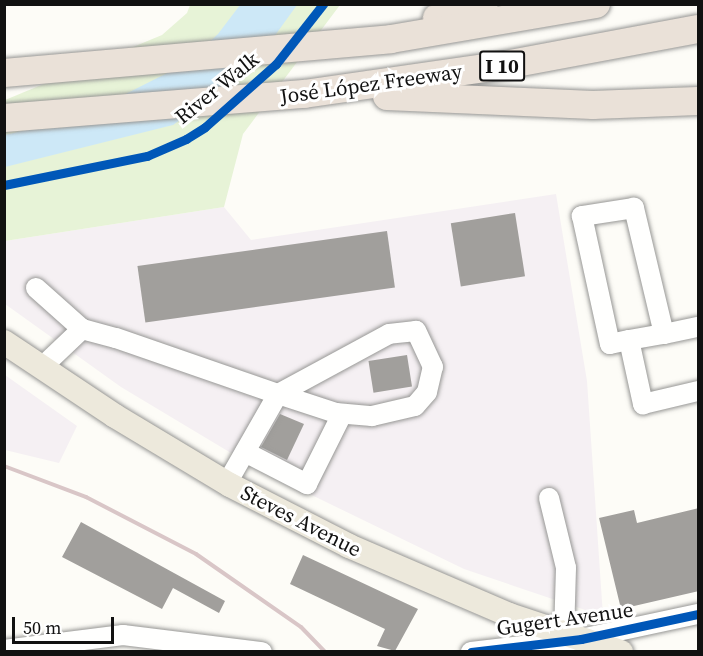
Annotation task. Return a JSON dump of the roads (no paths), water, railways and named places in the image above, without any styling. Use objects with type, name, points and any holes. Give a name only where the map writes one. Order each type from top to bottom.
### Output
[{"type":"highway","points":[[391,39],[447,14],[484,4]]},
{"type":"highway","name":"José López Freeway","points":[[4,73],[391,39],[596,4]]},
{"type":"highway","name":"José López Freeway","points":[[4,118],[304,93],[505,65],[699,29]]},
{"type":"highway","points":[[304,93],[593,105],[699,101]]},
{"type":"main road","name":"Steves Avenue","points":[[4,342],[41,368],[226,483],[349,546],[572,637],[621,651]]},
{"type":"street","points":[[664,334],[634,208],[582,216],[610,344],[629,340],[664,334],[699,327]]},
{"type":"street","points":[[36,288],[82,329],[278,393],[342,414],[372,416],[415,406],[428,392],[434,368],[416,331],[389,334],[278,393],[226,483]]},
{"type":"street","points":[[41,368],[82,329]]},
{"type":"street","points":[[629,340],[643,404],[699,391]]},
{"type":"street","points":[[245,452],[307,484],[342,414]]},
{"type":"street","points":[[549,498],[566,568],[572,637]]},
{"type":"street","name":"Gugert Avenue","points":[[471,651],[572,637],[699,614]]},
{"type":"street","points":[[4,650],[123,636],[262,651]]},
{"type":"water","points":[[240,5],[297,5],[250,70],[173,125],[5,167],[5,135],[82,116],[187,63],[218,34]]},
{"type":"railway","points":[[4,466],[86,497],[196,554],[301,627],[325,652]]}]
